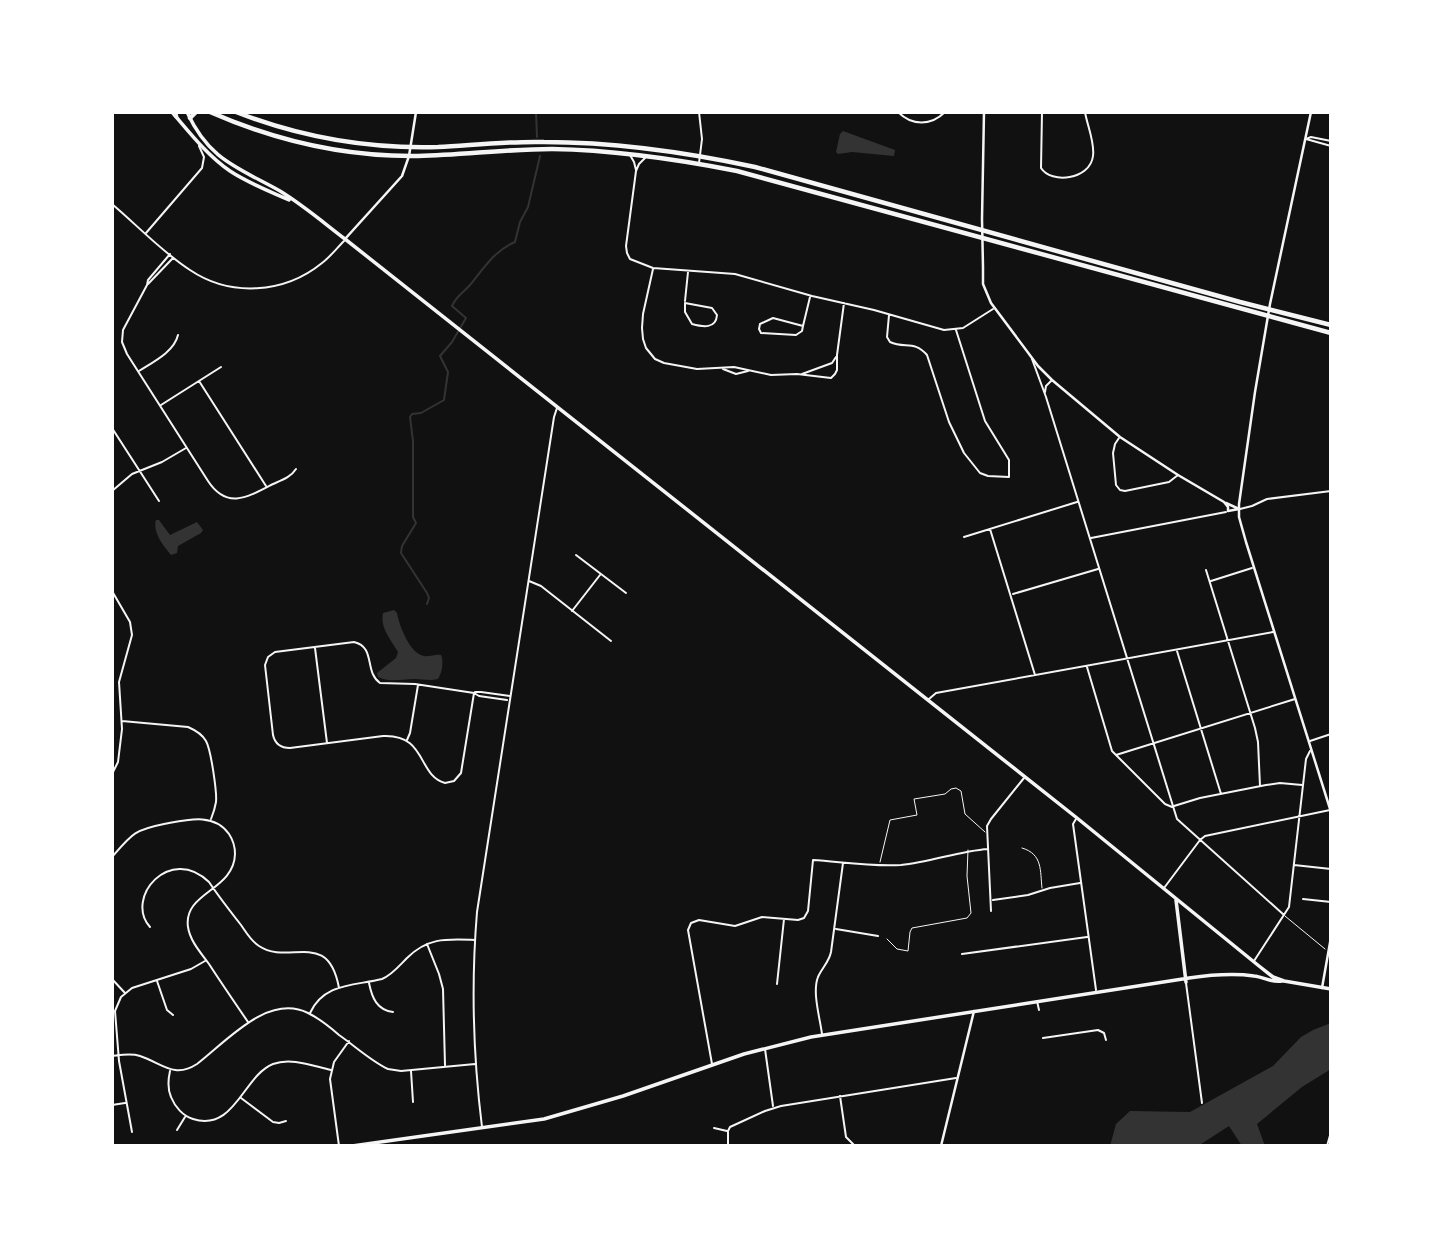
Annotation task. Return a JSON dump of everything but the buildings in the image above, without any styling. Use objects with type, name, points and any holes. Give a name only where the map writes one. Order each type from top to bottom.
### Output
[{"type":"highway","points":[[190,118],[196,112]]},
{"type":"highway","points":[[211,112],[265,133],[316,146],[369,154],[409,156],[515,150],[586,150],[699,163],[751,174],[1331,333]]},
{"type":"highway","points":[[236,112],[312,135],[357,142],[437,147],[518,142],[587,143],[630,145],[701,156],[754,167],[1331,325]]},
{"type":"highway","points":[[1126,277],[1135,272]]},
{"type":"highway","points":[[1166,288],[1176,283]]},
{"type":"main road","points":[[187,112],[203,140],[223,159],[240,171],[282,192],[294,202]]},
{"type":"main road","points":[[345,239],[399,181],[409,156],[416,112]]},
{"type":"main road","points":[[984,112],[984,284],[994,309],[1031,358],[1052,380],[1120,437],[1178,475],[1239,509]]},
{"type":"main road","points":[[1311,112],[1270,309],[1255,392],[1239,509],[1253,567],[1331,811]]},
{"type":"main road","points":[[174,113],[193,137],[230,171],[307,209],[1077,818],[1273,977],[1331,990]]},
{"type":"main road","points":[[1224,502],[1228,506],[1228,512],[1239,509]]},
{"type":"main road","points":[[1175,898],[1186,980]]},
{"type":"main road","points":[[1322,988],[1331,937]]},
{"type":"main road","points":[[352,1146],[551,1118],[765,1048],[822,1035],[1096,991],[1235,974],[1284,981]]},
{"type":"main road","points":[[941,1146],[974,1011]]},
{"type":"street","points":[[699,112],[702,132],[699,163]]},
{"type":"street","points":[[898,112],[910,121],[921,123],[932,121],[945,112]]},
{"type":"street","points":[[1041,112],[1041,168],[1049,176],[1070,177],[1084,172],[1092,160],[1093,150],[1084,112]]},
{"type":"street","points":[[146,233],[204,165],[203,151],[193,137]]},
{"type":"street","points":[[1306,139],[1311,137],[1331,141]]},
{"type":"street","points":[[1306,139],[1331,146]]},
{"type":"street","points":[[586,150],[587,143]]},
{"type":"street","points":[[629,154],[636,171],[626,250],[633,261],[653,268],[735,274],[941,329],[956,330],[969,326],[994,309]]},
{"type":"street","points":[[636,171],[649,156]]},
{"type":"street","points":[[813,191],[816,184]]},
{"type":"street","points":[[112,204],[195,273],[216,283],[240,288],[260,288],[286,283],[313,270],[345,239]]},
{"type":"street","points":[[147,285],[148,278],[170,254]]},
{"type":"street","points":[[174,257],[147,285],[122,333],[124,347],[138,372],[212,487],[222,495],[242,498],[289,476],[296,468]]},
{"type":"street","points":[[653,268],[642,320],[643,339],[648,352],[655,359],[697,369],[734,367],[777,375],[811,372],[832,363],[837,355]]},
{"type":"street","points":[[685,303],[712,308],[717,315],[716,320],[706,327],[692,324],[686,314],[685,303],[688,271]]},
{"type":"street","points":[[803,326],[775,318],[762,322],[759,329],[763,334],[800,333],[803,326],[810,296]]},
{"type":"street","points":[[797,374],[828,378],[837,370],[844,303]]},
{"type":"street","points":[[889,314],[887,337],[890,342],[896,345],[913,345],[921,348],[927,355],[954,434],[977,471],[984,475],[1009,477],[1009,460],[985,421],[956,330]]},
{"type":"street","points":[[138,372],[167,351],[178,335]]},
{"type":"street","points":[[1031,358],[1046,397],[1179,821],[1284,915]]},
{"type":"street","points":[[160,405],[221,367]]},
{"type":"street","points":[[719,369],[736,374],[751,370]]},
{"type":"street","points":[[1046,397],[1045,389],[1052,380]]},
{"type":"street","points":[[199,381],[267,487]]},
{"type":"street","points":[[482,1129],[473,1004],[475,940],[481,882],[554,417],[558,407]]},
{"type":"street","points":[[112,428],[159,501]]},
{"type":"street","points":[[1120,437],[1113,453],[1116,485],[1120,490],[1166,483],[1178,475]]},
{"type":"street","points":[[112,491],[139,470],[162,463],[186,447]]},
{"type":"street","points":[[1239,509],[1267,499],[1331,491]]},
{"type":"street","points":[[964,537],[1078,502]]},
{"type":"street","points":[[1090,538],[1228,512]]},
{"type":"street","points":[[990,529],[1036,676]]},
{"type":"street","points":[[576,555],[626,593]]},
{"type":"street","points":[[1209,581],[1253,567]]},
{"type":"street","points":[[1012,594],[1099,568]]},
{"type":"street","points":[[1206,570],[1258,741],[1260,786]]},
{"type":"street","points":[[572,611],[601,574]]},
{"type":"street","points":[[528,581],[541,586],[611,641]]},
{"type":"street","points":[[112,591],[130,622],[132,632],[118,687],[121,721],[118,762],[112,774]]},
{"type":"street","points":[[928,700],[936,694],[1274,632]]},
{"type":"street","points":[[474,693],[462,770],[459,777],[446,783],[436,779],[407,740],[396,736],[386,735],[290,748],[281,746],[273,737],[264,667],[267,658],[275,652],[352,642],[359,643],[367,650],[371,672],[378,682],[386,685],[418,684],[474,693],[509,701]]},
{"type":"street","points":[[314,647],[327,743]]},
{"type":"street","points":[[1177,650],[1221,794]]},
{"type":"street","points":[[1086,667],[1112,751],[1165,804],[1173,806],[1280,783],[1303,785]]},
{"type":"street","points":[[407,740],[418,684]]},
{"type":"street","points":[[474,693],[479,691],[510,696]]},
{"type":"street","points":[[1115,755],[1295,699]]},
{"type":"street","points":[[121,721],[186,727],[202,736],[210,751],[215,793],[216,803],[211,821]]},
{"type":"street","points":[[1309,741],[1331,734]]},
{"type":"street","points":[[1254,961],[1289,906],[1306,759],[1312,750]]},
{"type":"street","points":[[991,911],[987,827],[990,819],[1025,778]]},
{"type":"street","points":[[1164,889],[1205,836],[1331,811]]},
{"type":"street","points":[[1077,818],[1073,824],[1096,991]]},
{"type":"street","points":[[112,857],[140,830],[197,819],[211,821],[227,832],[234,845],[233,866],[228,875],[196,901],[188,920],[191,935],[248,1023]]},
{"type":"street","points":[[712,1065],[688,930],[696,920],[735,926],[762,917],[801,919],[807,913],[813,860],[903,865],[968,850],[988,849]]},
{"type":"street","points":[[822,1035],[816,983],[830,958],[843,862]]},
{"type":"street","points":[[1293,865],[1331,869]]},
{"type":"street","points":[[150,928],[145,918],[145,895],[152,883],[162,874],[179,869],[192,871],[206,879],[214,888],[256,944],[270,951],[320,955],[333,968],[339,988]]},
{"type":"street","points":[[990,900],[1081,883]]},
{"type":"street","points":[[1303,899],[1331,902]]},
{"type":"street","points":[[777,984],[784,918]]},
{"type":"street","points":[[835,929],[878,936]]},
{"type":"street","points":[[962,954],[1088,937]]},
{"type":"street","points":[[309,1014],[320,998],[330,991],[389,976],[426,943],[475,940]]},
{"type":"street","points":[[426,943],[443,991],[444,1066]]},
{"type":"street","points":[[132,1132],[118,1055],[118,1003],[125,993],[134,987],[193,968],[206,960]]},
{"type":"street","points":[[112,979],[125,993]]},
{"type":"street","points":[[157,980],[166,1008],[173,1015]]},
{"type":"street","points":[[1186,980],[1202,1103]]},
{"type":"street","points":[[369,982],[375,1003],[383,1010],[393,1012]]},
{"type":"street","points":[[112,1056],[139,1056],[171,1070],[186,1069],[196,1066],[258,1016],[276,1009],[295,1009],[309,1014],[388,1069],[396,1071],[476,1064]]},
{"type":"street","points":[[1043,1038],[1098,1030],[1104,1033],[1106,1040]]},
{"type":"street","points":[[339,1146],[331,1070],[349,1041]]},
{"type":"street","points":[[765,1048],[774,1108]]},
{"type":"street","points":[[171,1070],[168,1085],[175,1106],[186,1116],[200,1121],[216,1119],[227,1112],[259,1073],[274,1063],[294,1062],[331,1070]]},
{"type":"street","points":[[411,1070],[413,1102]]},
{"type":"street","points":[[728,1146],[730,1127],[774,1108],[957,1077]]},
{"type":"street","points":[[839,1096],[846,1143]]},
{"type":"street","points":[[240,1097],[273,1122],[286,1121]]},
{"type":"street","points":[[112,1105],[126,1103]]},
{"type":"street","points":[[177,1130],[186,1116]]},
{"type":"street","points":[[714,1128],[728,1131]]},
{"type":"street","points":[[1327,1146],[1331,1132]]},
{"type":"street","points":[[846,1137],[855,1146]]},
{"type":"lane","points":[[879,865],[890,820],[916,815],[914,799],[945,794],[956,788],[961,791],[965,814],[987,834]]},
{"type":"lane","points":[[1022,848],[1027,849],[1040,863],[1043,890]]},
{"type":"lane","points":[[887,939],[897,949],[908,951],[912,928],[970,916],[968,850]]},
{"type":"lane","points":[[1284,915],[1325,949]]},
{"type":"shaded area","points":[[843,131],[895,150],[894,156],[852,152],[838,154],[836,152]]},
{"type":"shaded area","points":[[156,520],[159,520],[170,535],[197,522],[203,530],[178,546],[177,553],[171,555],[157,534]]},
{"type":"shaded area","points":[[394,610],[414,650],[424,656],[441,655],[442,667],[438,679],[392,680],[378,677],[377,673],[396,658],[398,652],[386,633],[382,618],[383,613]]},
{"type":"shaded area","points":[[1331,1023],[1331,1069],[1302,1087],[1257,1124],[1265,1146],[1242,1146],[1229,1126],[1198,1146],[1110,1146],[1116,1124],[1130,1111],[1190,1112],[1273,1066],[1301,1037]]},
{"type":"waterway","points":[[536,112],[537,137]]},
{"type":"waterway","points":[[427,604],[427,593],[401,553],[402,546],[416,523],[413,517],[413,441],[410,417],[444,400],[448,372],[440,356],[466,318],[452,306],[490,260],[515,242],[520,222],[528,207],[540,156]]}]
